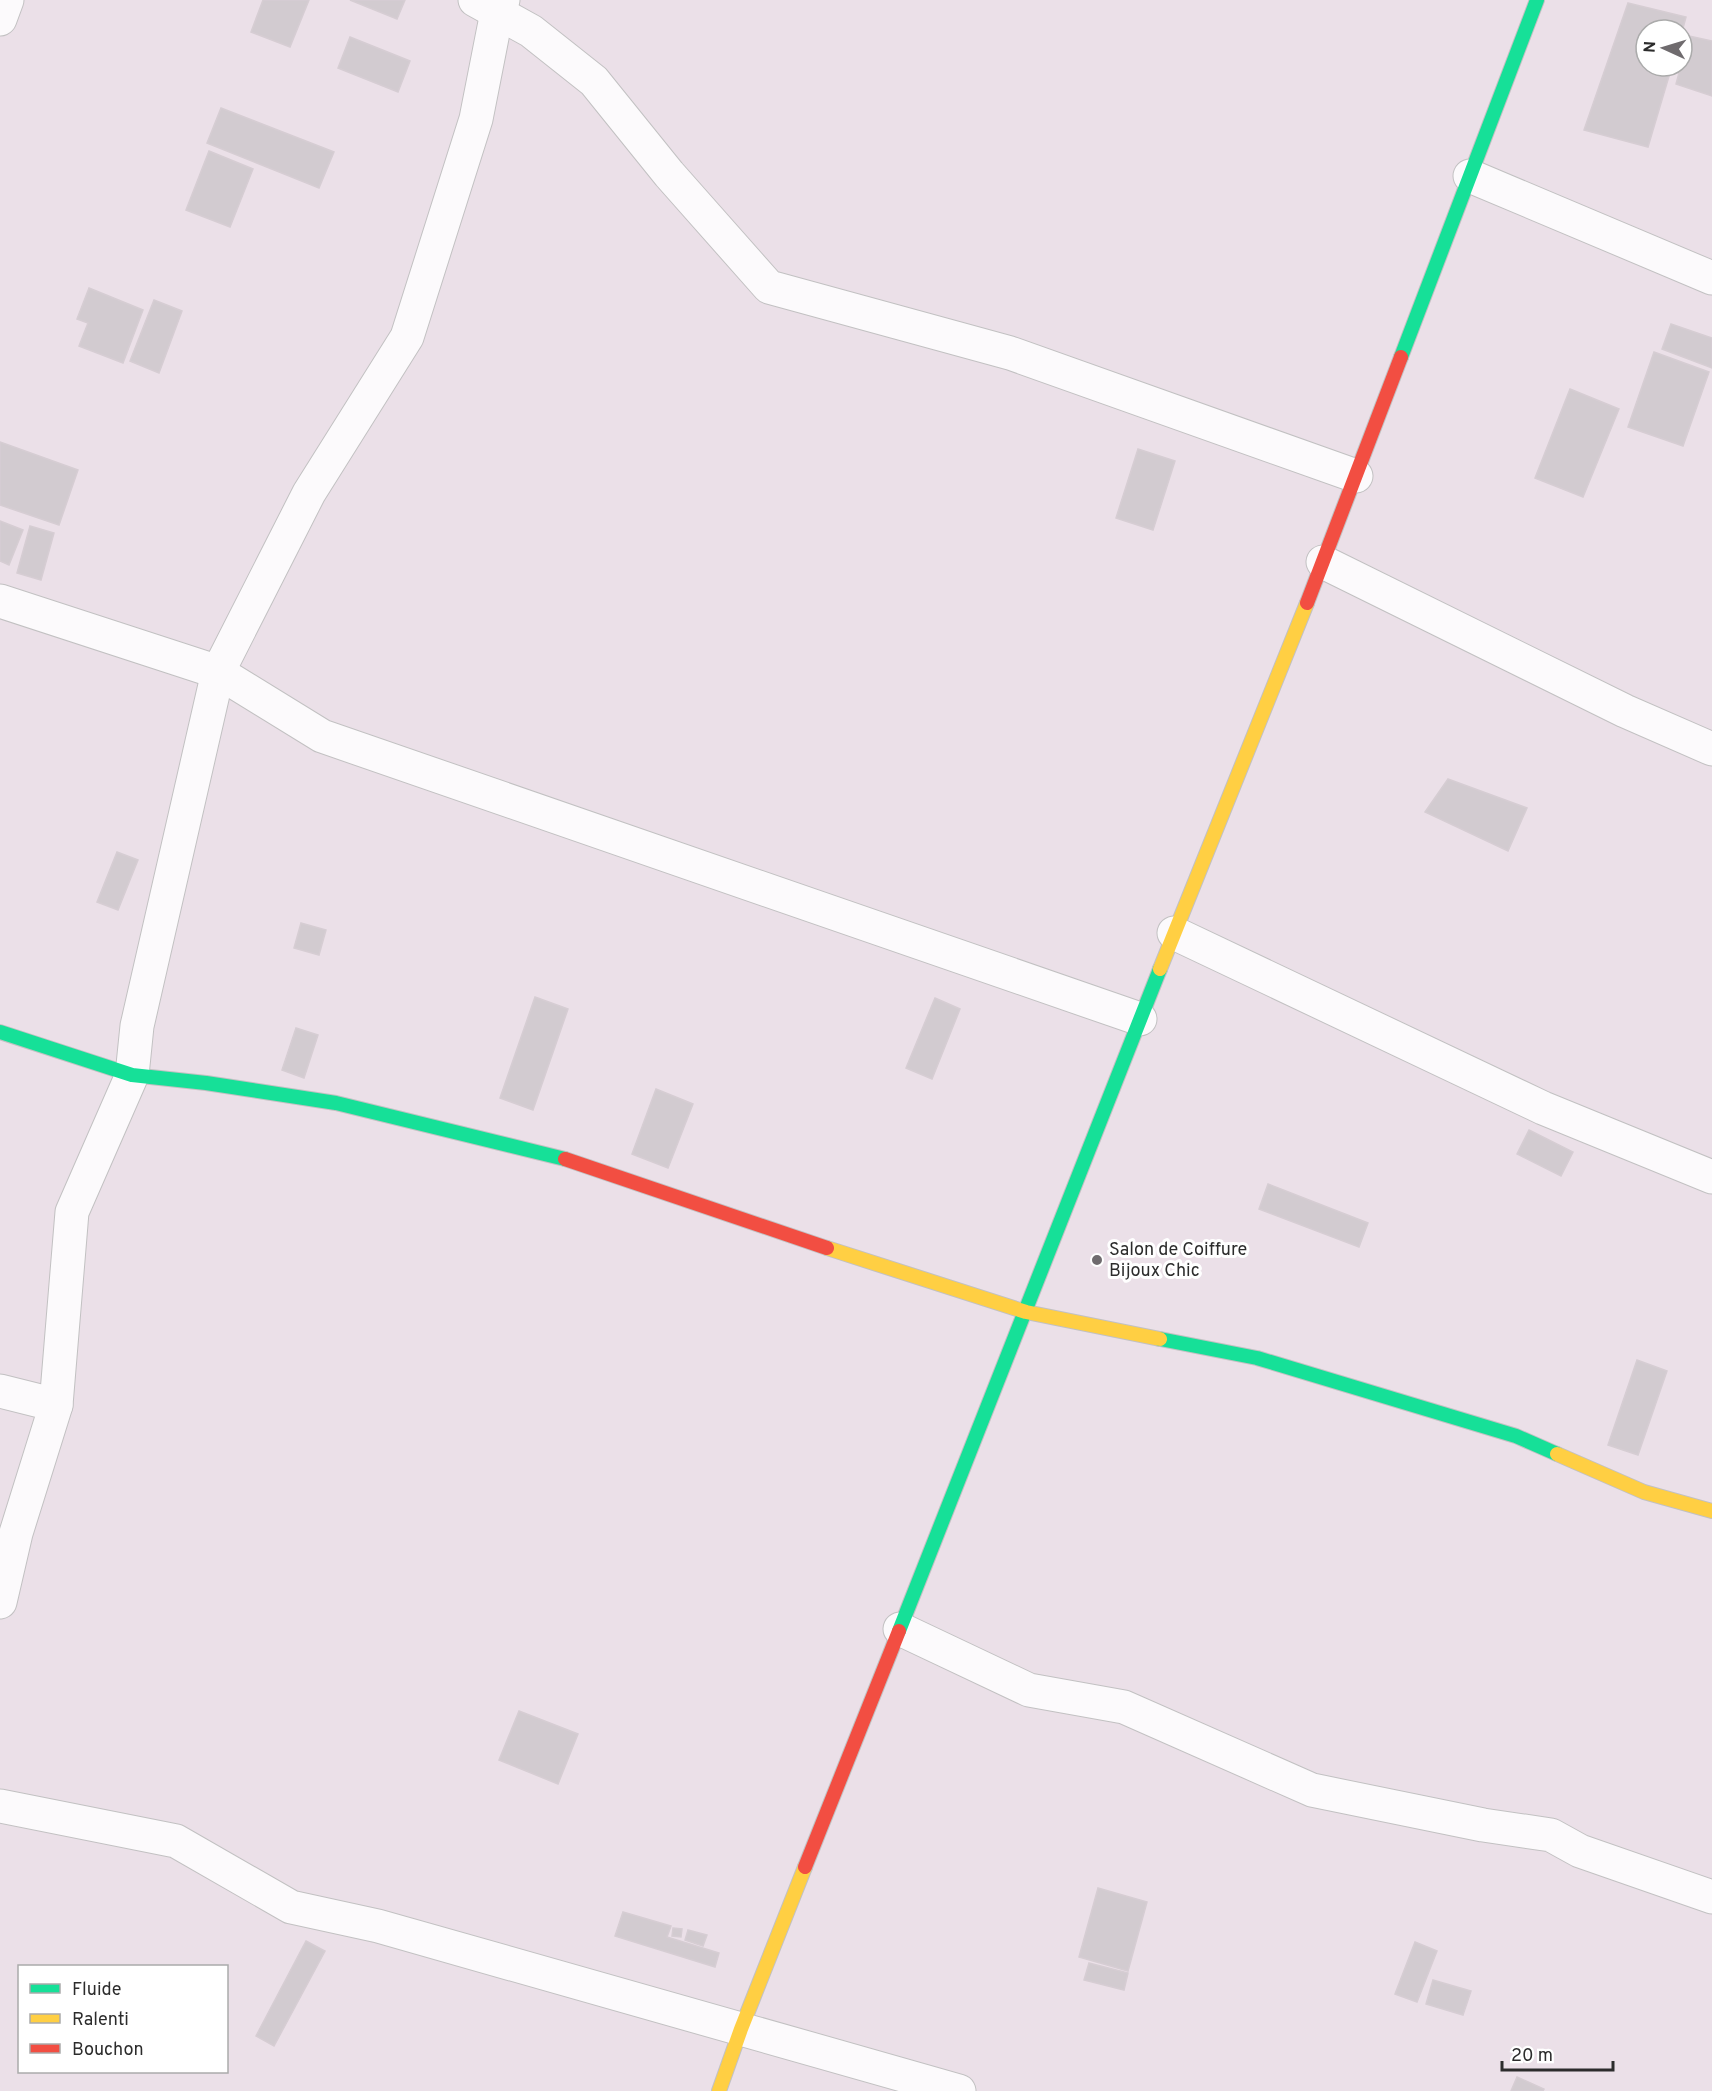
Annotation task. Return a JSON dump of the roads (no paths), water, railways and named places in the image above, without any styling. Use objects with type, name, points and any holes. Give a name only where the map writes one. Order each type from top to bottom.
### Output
[{"type":"street","points":[[0,19],[7,0]]},
{"type":"street","points":[[719,2091],[741,2029],[1026,1312],[1173,933],[1323,562],[1537,0]]},
{"type":"street","points":[[0,1602],[16,1533],[56,1405],[72,1212],[132,1075],[137,1026],[218,672],[309,493],[407,337],[476,119],[492,4],[531,31],[594,81],[669,174],[769,287],[1011,353],[1356,476]]},
{"type":"street","points":[[1470,176],[1712,278]]},
{"type":"street","points":[[1323,562],[1625,711],[1712,749]]},
{"type":"street","points":[[0,601],[218,672],[321,736],[1140,1019]]},
{"type":"street","points":[[1173,933],[1543,1108],[1712,1178]]},
{"type":"street","points":[[0,1032],[132,1075],[336,1102],[567,1160],[717,1212],[1026,1312],[1257,1358],[1516,1436],[1644,1492],[1712,1511]]},
{"type":"street","points":[[0,1391],[56,1405]]},
{"type":"street","points":[[900,1629],[1029,1690],[1124,1707],[1312,1790],[1484,1825],[1551,1835],[1580,1851],[1712,1897]]},
{"type":"street","points":[[0,1806],[176,1840],[291,1907],[378,1926],[959,2091]]},
{"type":"place","name":"Salon de Coiffure Bijoux Chic","points":[[1097,1260]]}]
